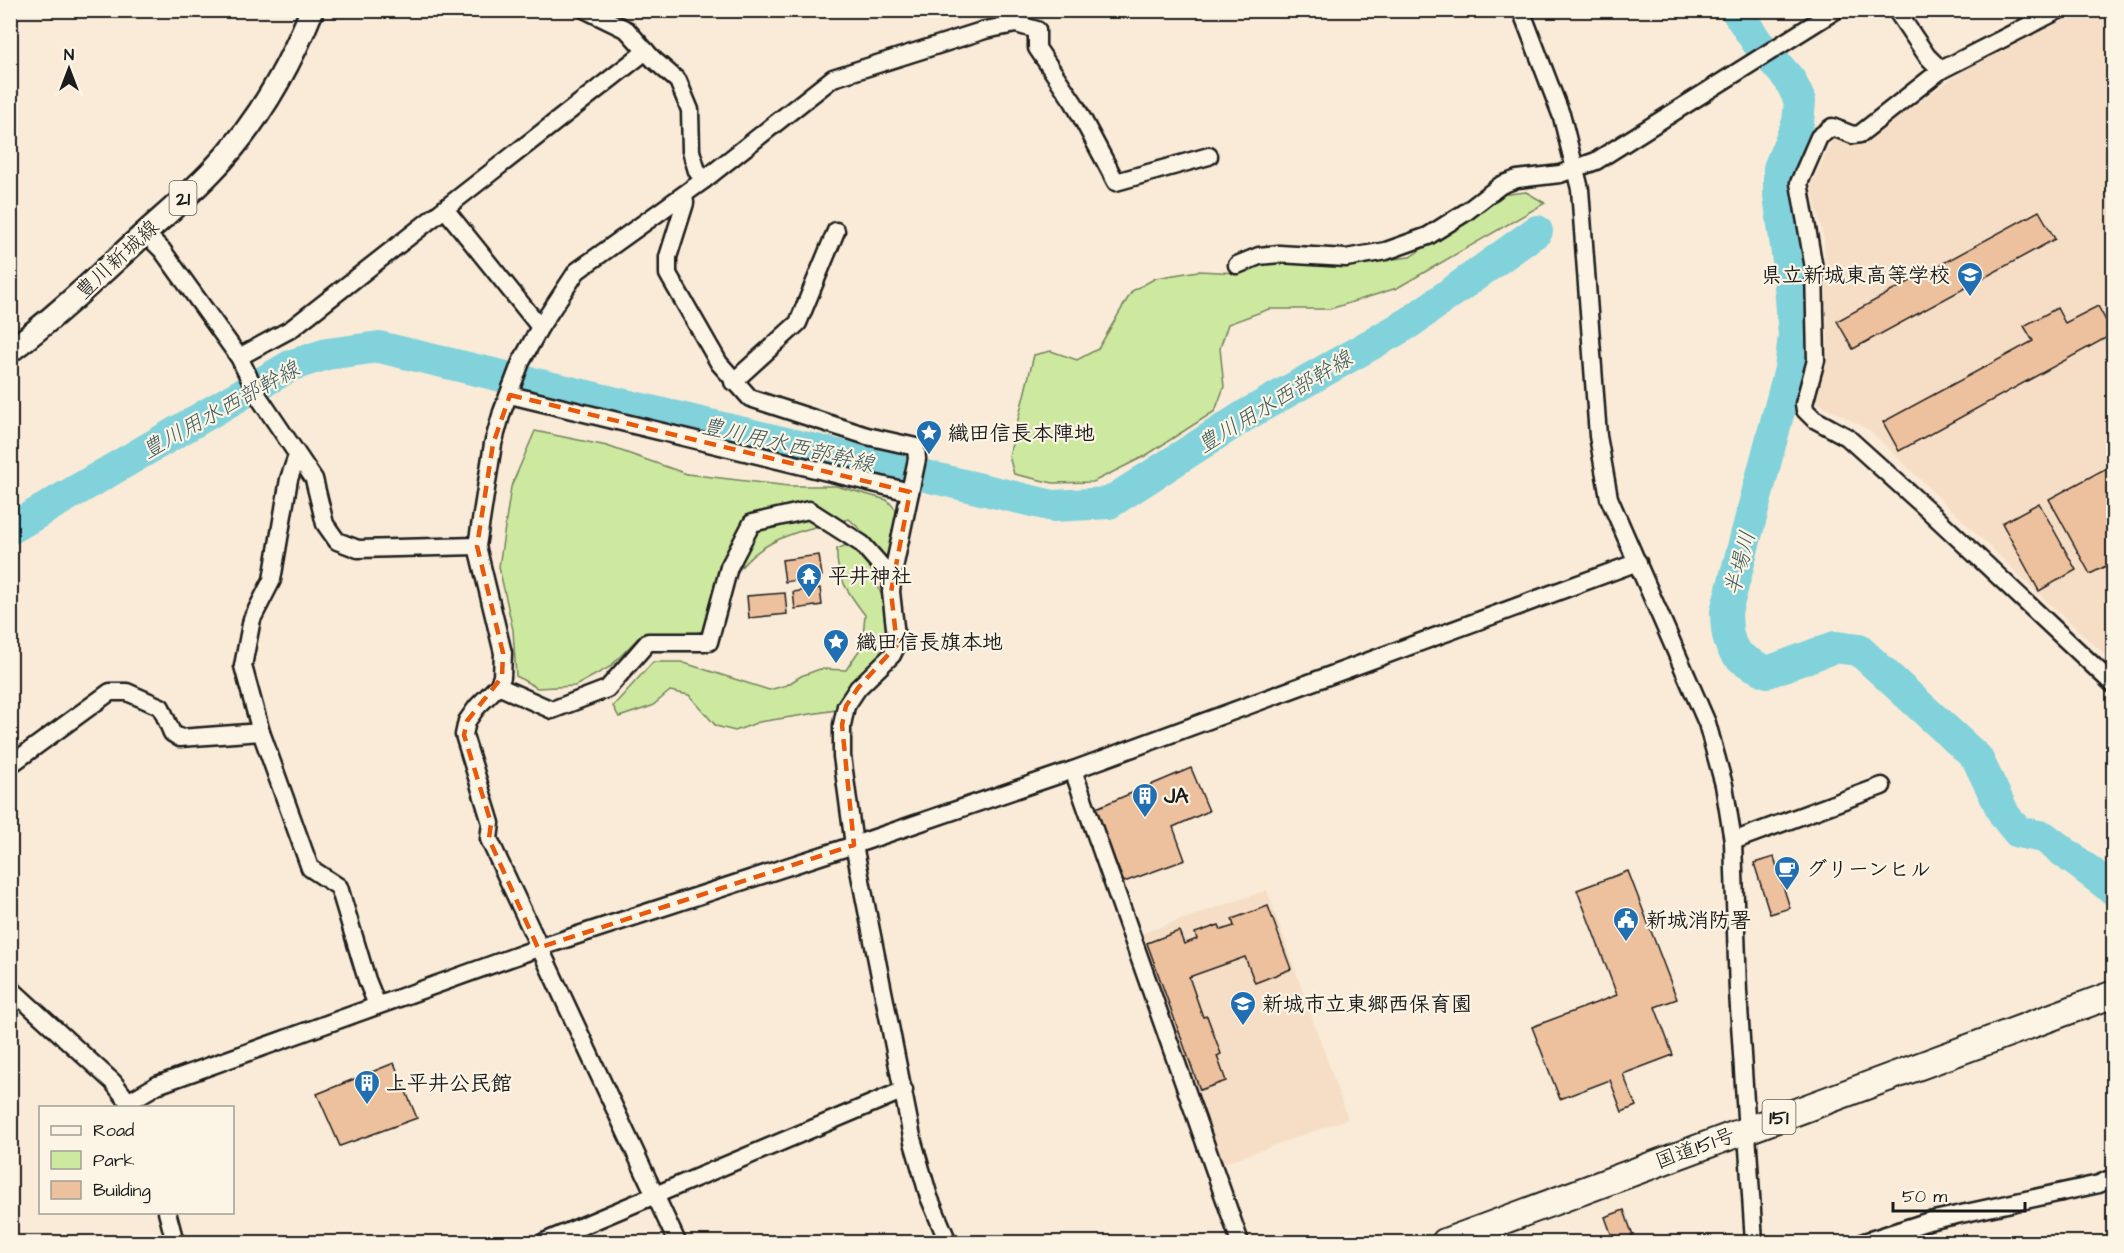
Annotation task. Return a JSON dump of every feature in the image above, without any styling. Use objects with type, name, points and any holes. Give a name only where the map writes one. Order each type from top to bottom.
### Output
[{"type":"highway","name":"国道151号","points":[[1445,1242],[2114,994]]},
{"type":"main road","name":"豊川新城線","points":[[10,351],[61,311],[212,172],[247,131],[294,55],[312,10]]},
{"type":"street","points":[[586,10],[627,30],[678,81],[690,110],[691,151],[697,171],[704,180]]},
{"type":"street","points":[[1521,10],[1562,117],[1576,170],[1586,246],[1598,436],[1609,498],[1707,723],[1724,785],[1732,841],[1738,992],[1754,1242]]},
{"type":"street","points":[[1237,265],[1248,259],[1279,254],[1346,258],[1386,251],[1428,236],[1466,213],[1501,185],[1517,179],[1576,170],[1596,161],[1836,10]]},
{"type":"street","points":[[1896,10],[1927,56],[1941,70]]},
{"type":"street","points":[[2060,10],[1941,70],[1860,134],[1853,135],[1832,128],[1819,136],[1802,171],[1799,183],[1814,268],[1816,360],[1804,404],[1805,410],[1814,419],[1854,444],[2114,685]]},
{"type":"street","points":[[677,1242],[538,948],[489,838],[491,823],[464,735],[467,721],[498,686],[502,677],[503,653],[477,546],[493,444],[502,412],[512,392],[521,362],[540,327],[577,272],[704,180],[833,78],[985,30],[1016,24],[1037,30],[1037,48],[1074,103],[1116,182],[1209,156]]},
{"type":"street","points":[[242,365],[646,51]]},
{"type":"street","points":[[684,195],[685,202],[668,257],[668,274],[719,363],[733,382],[750,398],[867,436],[916,447],[917,459],[891,592],[897,645],[892,655],[858,688],[846,706],[842,725],[842,756],[854,845],[913,1142],[926,1186],[948,1242]]},
{"type":"street","points":[[445,209],[540,327]]},
{"type":"street","points":[[733,382],[798,323],[836,231]]},
{"type":"street","points":[[145,233],[162,250],[242,365],[258,396],[314,479],[325,524],[338,541],[358,549],[477,546]]},
{"type":"street","points":[[512,392],[911,488]]},
{"type":"street","points":[[297,456],[289,479],[273,580],[252,620],[243,666],[261,732],[310,868],[339,887],[367,980],[377,1005]]},
{"type":"street","points":[[498,686],[552,710],[608,689],[648,642],[709,642],[729,567],[752,523],[809,510],[862,544],[884,569],[893,573]]},
{"type":"street","points":[[10,988],[132,1104],[157,1085],[377,1005],[538,948],[854,845],[1073,770],[1638,562]]},
{"type":"street","points":[[10,765],[110,692],[127,692],[161,707],[172,733],[180,738],[261,732]]},
{"type":"street","points":[[1073,770],[1240,1242]]},
{"type":"street","points":[[1732,841],[1881,786]]},
{"type":"street","points":[[544,1242],[904,1090]]},
{"type":"street","points":[[1864,1242],[1929,1221],[2099,1184],[2114,1177]]},
{"type":"street","points":[[168,1214],[175,1242]]},
{"type":"highlighted area","points":[[510,395],[910,492],[891,592],[897,645],[858,688],[846,706],[842,725],[854,845],[538,948],[489,839],[491,823],[464,735],[467,721],[502,677],[503,653],[477,546],[493,444]]},
{"type":"shaded area","name":"県立新城東高等学校","points":[[2080,11],[2113,11],[2113,662],[2043,598],[1869,430],[1816,402],[1828,357],[1824,239],[1811,185],[1833,138],[1856,146],[1974,63]]},
{"type":"shaded area","name":"新城市立東郷西保育園","points":[[1267,890],[1348,1119],[1219,1165],[1137,935]]},
{"type":"green space","points":[[1526,192],[1545,203],[1397,288],[1330,309],[1269,309],[1228,324],[1220,348],[1224,387],[1215,411],[1145,456],[1093,482],[1053,483],[1014,474],[1009,456],[1034,355],[1051,351],[1077,360],[1098,349],[1132,291],[1156,278],[1198,271],[1239,273],[1257,261],[1351,264],[1410,257],[1500,195]]},
{"type":"green space","points":[[535,431],[607,446],[687,474],[789,486],[836,486],[887,500],[897,511],[889,553],[873,570],[889,619],[889,632],[883,651],[848,689],[836,710],[759,722],[735,731],[716,726],[689,695],[670,691],[652,706],[619,717],[613,706],[653,662],[681,662],[769,690],[787,685],[801,676],[820,669],[846,670],[862,646],[865,615],[849,592],[838,568],[837,549],[854,542],[860,529],[849,519],[793,534],[761,549],[735,575],[725,594],[718,626],[696,633],[638,638],[610,667],[575,686],[537,688],[516,676],[513,630],[499,567],[511,487]]},
{"type":"building","points":[[2039,211],[2055,239],[1853,349],[1837,321]]},
{"type":"building","points":[[2098,306],[2113,334],[1899,451],[1883,422],[2033,341],[2024,326],[2057,308],[2065,323]]},
{"type":"building","points":[[2114,464],[2114,562],[2090,574],[2049,499]]},
{"type":"building","points":[[2039,503],[2076,570],[2039,591],[2002,523]]},
{"type":"building","points":[[819,555],[822,576],[785,582],[782,560]]},
{"type":"building","points":[[820,588],[822,605],[795,609],[793,592]]},
{"type":"building","points":[[785,593],[787,614],[749,618],[747,596]]},
{"type":"building","name":"JA","points":[[1191,768],[1209,811],[1173,827],[1185,860],[1124,882],[1094,809]]},
{"type":"building","points":[[1774,857],[1790,908],[1770,914],[1754,863]]},
{"type":"building","name":"新城消防署","points":[[1628,871],[1677,999],[1655,1007],[1673,1055],[1623,1074],[1636,1106],[1622,1112],[1610,1080],[1560,1099],[1532,1027],[1617,995],[1577,890]]},
{"type":"building","points":[[1268,906],[1291,969],[1255,983],[1245,957],[1189,977],[1203,1017],[1207,1016],[1221,1054],[1217,1056],[1226,1081],[1200,1090],[1147,943],[1179,931],[1184,944],[1197,939],[1195,933],[1219,925],[1221,930],[1234,926],[1232,919]]},
{"type":"building","name":"上平井公民館","points":[[394,1063],[417,1118],[340,1146],[317,1094]]},
{"type":"building","points":[[1624,1210],[1635,1242],[1614,1242],[1605,1217]]},
{"type":"waterway","name":"半場川","points":[[1736,10],[1757,42],[1790,80],[1800,101],[1798,122],[1779,168],[1779,195],[1788,261],[1794,335],[1790,369],[1726,612],[1730,644],[1734,651],[1747,662],[1768,672],[1835,647],[1859,650],[1977,758],[2005,816],[2018,832],[2044,837],[2114,890]]},
{"type":"waterway","name":"豊川用水西部幹線","points":[[10,529],[292,365],[327,354],[379,347],[1053,506],[1109,503],[1246,415],[1409,323],[1537,231]]},
{"type":"place","name":"県立新城東高等学校","points":[[1970,298]]},
{"type":"place","name":"織田信長本陣地","points":[[929,456]]},
{"type":"place","name":"平井神社","points":[[809,599]]},
{"type":"place","name":"織田信長旗本地","points":[[836,665]]},
{"type":"place","name":"JA","points":[[1145,819]]},
{"type":"place","name":"グリーンヒル","points":[[1787,892]]},
{"type":"place","name":"新城消防署","points":[[1626,943]]},
{"type":"place","name":"新城市立東郷西保育園","points":[[1243,1027]]},
{"type":"place","name":"上平井公民館","points":[[367,1106]]}]
